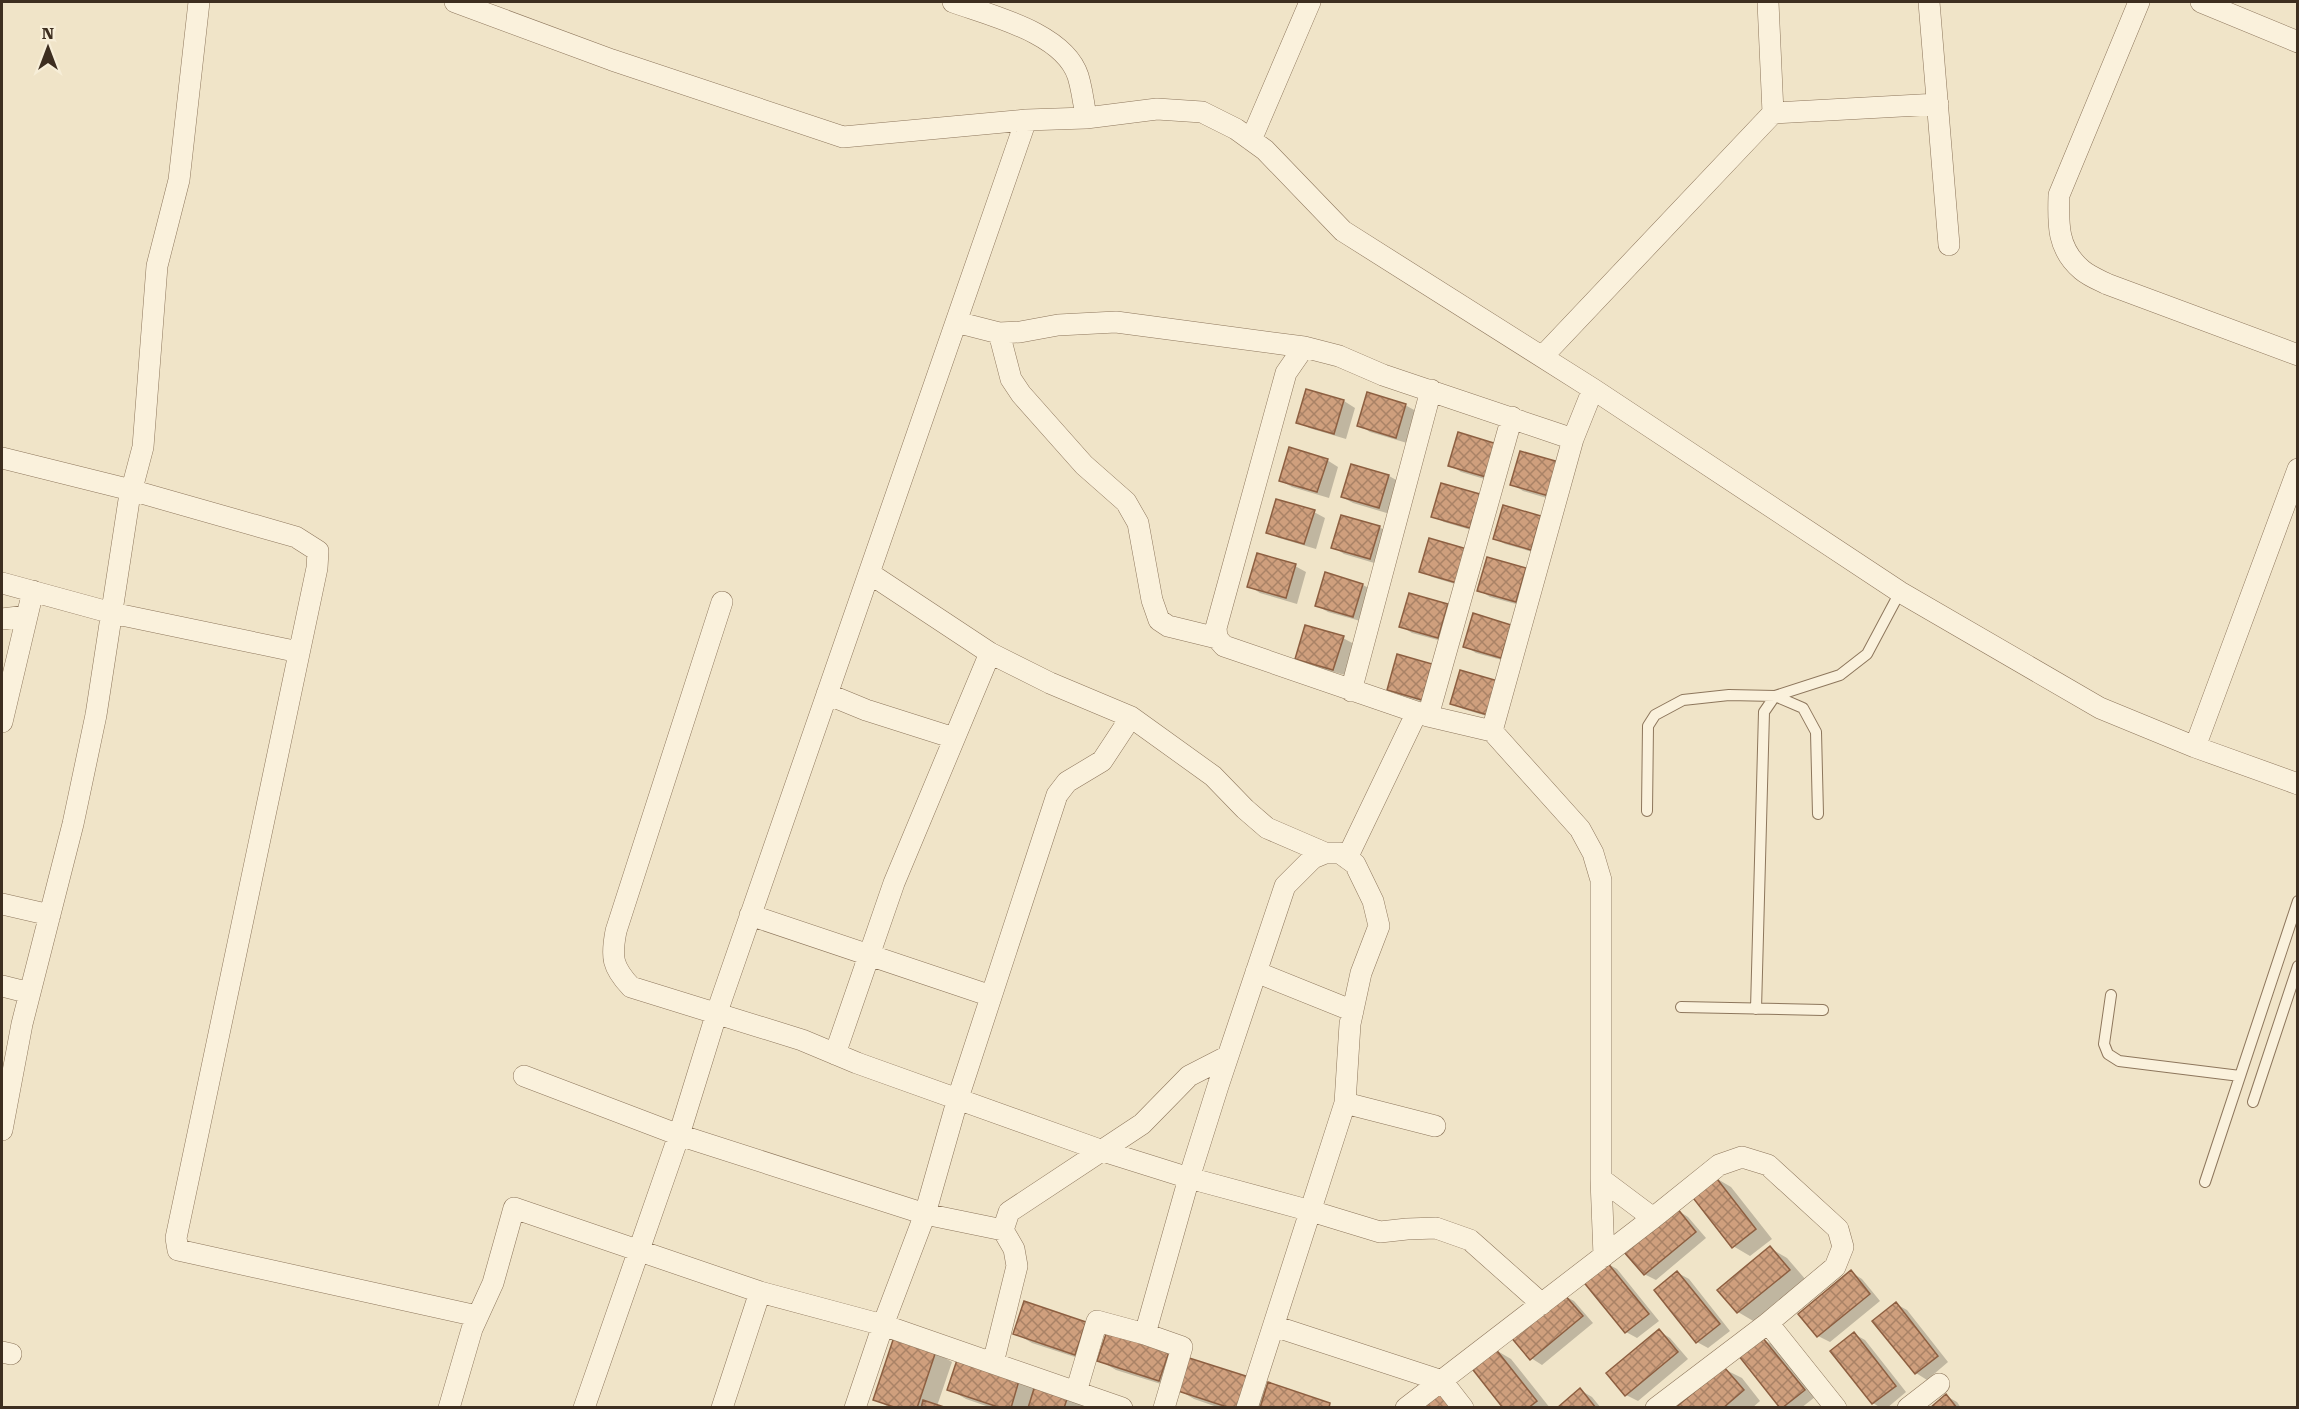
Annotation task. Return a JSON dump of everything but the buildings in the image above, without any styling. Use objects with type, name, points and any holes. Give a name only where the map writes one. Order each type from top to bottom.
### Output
[{"type":"street","points":[[2,1130],[30,993],[73,824],[96,715],[131,490],[143,447],[157,266],[179,180],[199,2]]},
{"type":"street","points":[[455,2],[612,60],[843,136],[1026,120],[1086,118],[1158,109],[1202,112],[1236,129],[1265,150],[1343,231],[1593,389],[1900,592],[2100,708],[2195,747],[2298,784]]},
{"type":"street","points":[[953,2],[1036,33],[1068,57],[1078,75],[1086,118]]},
{"type":"street","points":[[1768,2],[1773,113]]},
{"type":"street","points":[[1929,2],[1949,245]]},
{"type":"street","points":[[2139,2],[2059,195],[2057,228],[2066,251],[2082,270],[2107,284],[2298,355]]},
{"type":"street","points":[[2201,2],[2298,42]]},
{"type":"street","points":[[1251,140],[1305,3]]},
{"type":"street","points":[[1542,357],[1773,113],[1938,104]]},
{"type":"street","points":[[584,1407],[679,1135],[750,915],[1026,120]]},
{"type":"street","points":[[956,322],[999,333],[1020,332],[1058,325],[1116,322],[1304,347],[1339,356],[1383,375],[1573,439]]},
{"type":"street","points":[[999,333],[1011,379],[1021,394],[1084,465],[1126,502],[1138,523],[1152,600],[1158,620],[1168,627],[1217,638]]},
{"type":"street","points":[[1304,347],[1286,373],[1223,601],[1216,628],[1217,638],[1224,646],[1351,691],[1422,714],[1492,731],[1580,829],[1593,853],[1601,880],[1601,1179],[1604,1256]]},
{"type":"street","points":[[1492,731],[1573,439],[1593,389]]},
{"type":"street","points":[[1351,691],[1431,390]]},
{"type":"street","points":[[1347,858],[1422,714],[1512,417]]},
{"type":"street","points":[[2,458],[131,490],[296,537],[318,551],[317,568],[176,1238],[178,1251],[477,1316]]},
{"type":"street","points":[[2195,747],[2291,508],[2298,469]]},
{"type":"street","points":[[869,573],[990,653],[1050,683],[1131,717],[1213,776],[1267,828],[1325,853]]},
{"type":"street","points":[[2,583],[112,613],[299,652]]},
{"type":"street","points":[[2,722],[33,591]]},
{"type":"street","points":[[722,602],[616,931],[612,955],[619,975],[631,987],[802,1040],[1103,1151],[1189,1178],[1380,1232],[1436,1228],[1470,1240],[1542,1304]]},
{"type":"street","points":[[2,619],[27,616]]},
{"type":"street","points":[[835,1054],[894,883],[990,653]]},
{"type":"street","points":[[827,693],[866,710],[954,738]]},
{"type":"street","points":[[855,1407],[925,1214],[958,1098],[1057,795],[1067,782],[1102,761],[1131,717]]},
{"type":"street","points":[[1145,1334],[1189,1178],[1285,886],[1312,858],[1325,853],[1340,853],[1355,864],[1373,901],[1379,926],[1362,973],[1350,1024],[1345,1103],[1247,1407]]},
{"type":"street","points":[[2,904],[50,915]]},
{"type":"street","points":[[750,915],[991,996]]},
{"type":"street","points":[[1256,972],[1353,1011]]},
{"type":"street","points":[[2,986],[30,993]]},
{"type":"street","points":[[993,1363],[1017,1266],[1014,1249],[1004,1230],[1009,1212],[1142,1124],[1189,1076],[1228,1056]]},
{"type":"street","points":[[524,1076],[679,1135],[925,1214],[1004,1230]]},
{"type":"street","points":[[1345,1103],[1435,1126]]},
{"type":"street","points":[[1406,1407],[1719,1165],[1742,1157],[1768,1165],[1838,1229],[1843,1247],[1835,1267],[1768,1323],[1656,1407]]},
{"type":"street","points":[[1601,1179],[1653,1218]]},
{"type":"street","points":[[449,1407],[477,1316],[493,1283],[514,1208],[760,1292],[883,1325],[1122,1407]]},
{"type":"street","points":[[722,1407],[760,1292]]},
{"type":"street","points":[[1076,1392],[1097,1322],[1145,1334],[1182,1347],[1164,1407]]},
{"type":"street","points":[[1768,1323],[1836,1407]]},
{"type":"street","points":[[1274,1326],[1442,1381],[1463,1407]]},
{"type":"street","points":[[1908,1407],[1939,1384]]},
{"type":"lane","points":[[1647,811],[1648,726],[1655,715],[1683,700],[1729,695],[1775,696],[1840,675],[1867,654],[1900,592]]},
{"type":"lane","points":[[1775,696],[1803,708],[1816,732],[1818,814]]},
{"type":"lane","points":[[1756,1009],[1764,712],[1775,696]]},
{"type":"lane","points":[[2205,1182],[2298,901]]},
{"type":"lane","points":[[2253,1102],[2298,966]]},
{"type":"lane","points":[[2111,995],[2104,1044],[2108,1054],[2119,1061],[2240,1076]]},
{"type":"lane","points":[[1681,1007],[1823,1010]]}]
